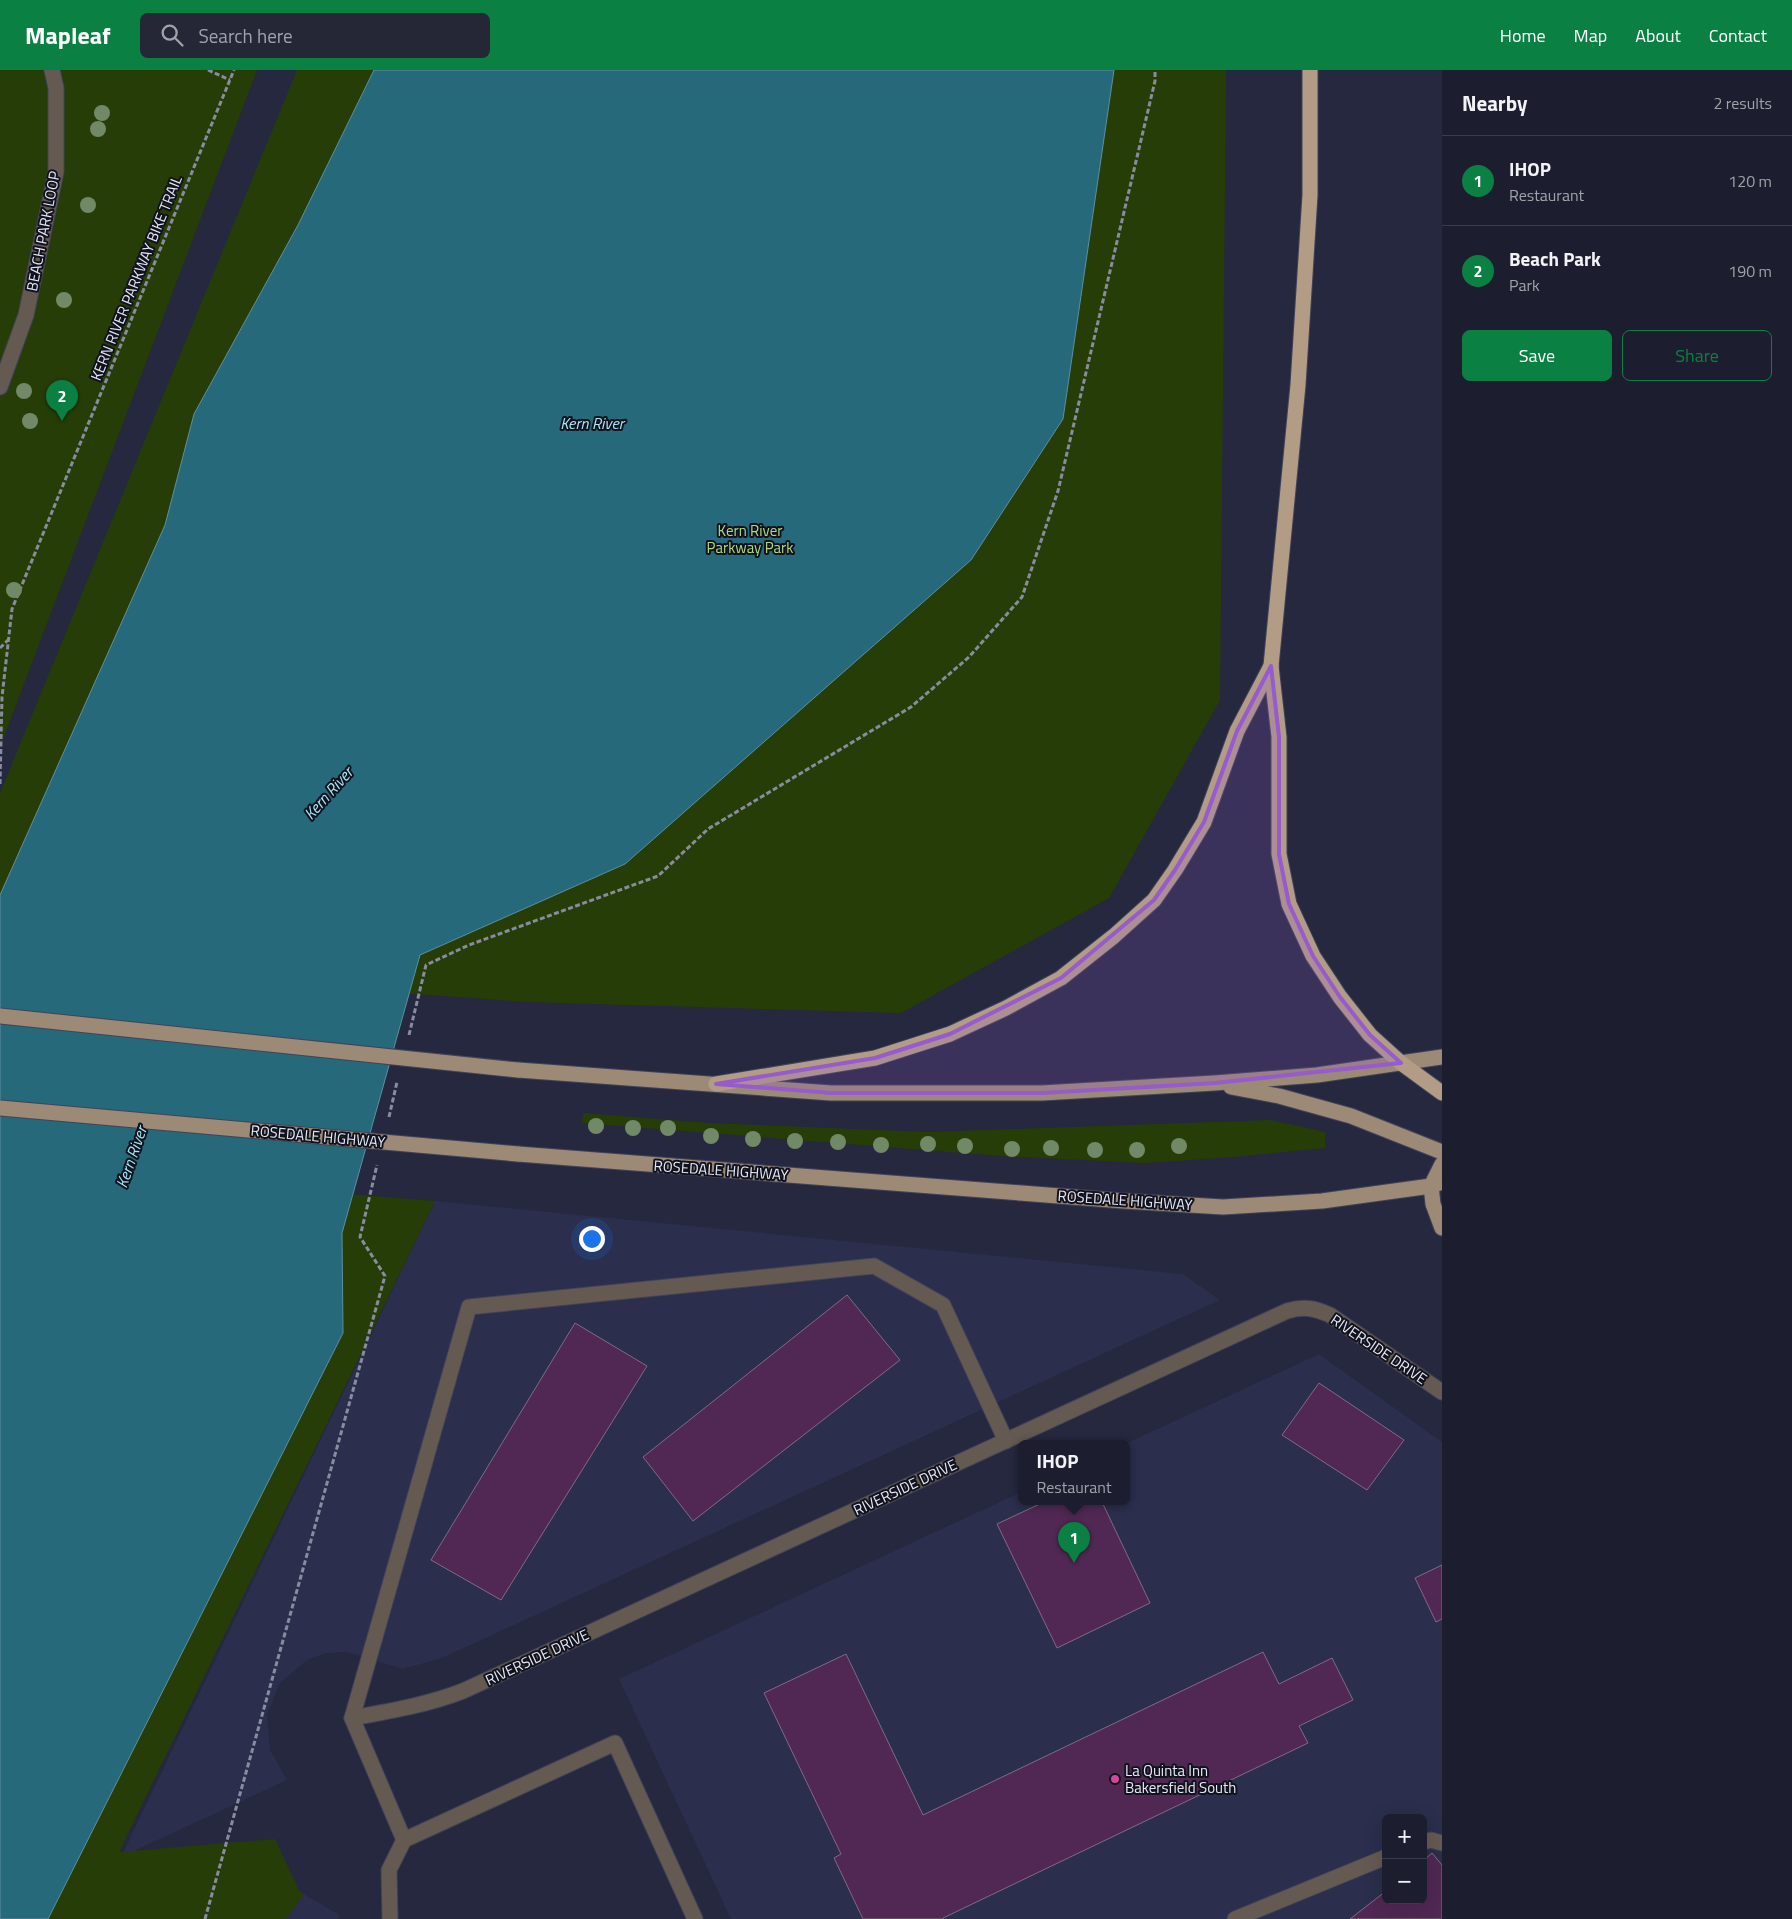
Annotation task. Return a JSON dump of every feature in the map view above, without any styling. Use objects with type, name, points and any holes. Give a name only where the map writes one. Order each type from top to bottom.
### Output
[{"type":"highway","points":[[1310,70],[1310,195],[1298,385],[1271,666],[1279,737],[1278,854],[1289,904],[1313,956],[1340,997],[1370,1035],[1401,1063],[1442,1093]]},
{"type":"highway","points":[[716,1084],[875,1058],[950,1034],[1006,1008],[1061,978],[1114,936],[1154,900],[1176,870],[1204,822],[1237,732],[1271,666]]},
{"type":"main road","points":[[0,1016],[518,1070],[831,1093],[1042,1094],[1317,1075],[1442,1057]]},
{"type":"main road","points":[[1215,1083],[1279,1096],[1351,1116],[1442,1152]]},
{"type":"main road","name":"ROSEDALE HIGHWAY","points":[[0,1108],[518,1154],[1124,1202],[1223,1207],[1322,1201],[1436,1184]]},
{"type":"main road","points":[[1442,1164],[1433,1204],[1442,1228]]},
{"type":"street","name":"BEACH PARK LOOP","points":[[0,387],[26,315],[56,172],[56,88],[52,70]]},
{"type":"street","points":[[404,1840],[352,1718],[469,1307],[874,1266],[944,1305],[1006,1441]]},
{"type":"street","name":"RIVERSIDE DRIVE","points":[[352,1718],[439,1701],[463,1691],[1287,1311],[1302,1307],[1316,1309],[1330,1315],[1442,1392]]},
{"type":"street","points":[[390,1919],[389,1870],[404,1840],[615,1743],[695,1919]]},
{"type":"street","points":[[1427,1841],[1442,1842]]},
{"type":"street","points":[[1234,1919],[1382,1858]]},
{"type":"path","points":[[208,70],[230,80]]},
{"type":"path","name":"KERN RIVER PARKWAY BIKE TRAIL","points":[[0,784],[2,697],[12,609],[234,70]]},
{"type":"path","points":[[408,1040],[426,965],[469,945],[658,876],[708,829],[911,707],[969,657],[1022,597],[1058,491],[1155,81],[1155,70]]},
{"type":"path","points":[[0,648],[8,640]]},
{"type":"path","points":[[387,1125],[398,1078]]},
{"type":"path","points":[[205,1919],[385,1276],[360,1237],[378,1162]]},
{"type":"highlighted area","points":[[1271,666],[1279,737],[1279,854],[1289,904],[1313,956],[1340,997],[1370,1035],[1401,1063],[1215,1083],[1042,1093],[831,1093],[716,1084],[875,1058],[950,1034],[1061,978],[1154,900],[1175,870],[1204,822],[1237,731]]},
{"type":"shaded area","points":[[435,1201],[1183,1274],[1220,1300],[442,1658],[403,1669],[347,1652],[326,1653],[307,1660],[280,1683],[267,1715],[270,1750],[287,1780],[121,1857]]},
{"type":"shaded area","points":[[1319,1354],[1442,1442],[1442,1919],[731,1919],[619,1679],[1018,1493],[1018,1505],[1130,1505],[1130,1442]]},
{"type":"shaded area","points":[[304,1894],[338,1914],[339,1919],[286,1919]]},
{"type":"green space","points":[[0,70],[257,70],[0,747]]},
{"type":"green space","name":"Kern River","points":[[297,70],[1226,70],[1220,700],[1109,898],[901,1013],[529,1002],[0,964],[0,793]]},
{"type":"green space","points":[[583,1113],[710,1123],[929,1132],[1270,1120],[1325,1132],[1325,1148],[1144,1163],[1002,1156],[582,1123]]},
{"type":"green space","points":[[0,1166],[435,1201],[119,1852],[275,1839],[299,1890],[304,1894],[286,1919],[0,1919]]},
{"type":"water","name":"Kern River","points":[[374,70],[1114,70],[1063,419],[971,560],[625,864],[420,955],[342,1233],[343,1333],[48,1919],[0,1919],[0,895],[165,525],[194,414],[298,225]]},
{"type":"building","points":[[847,1295],[900,1360],[693,1521],[643,1457]]},
{"type":"building","points":[[575,1323],[647,1366],[501,1600],[431,1560]]},
{"type":"building","points":[[1319,1383],[1404,1440],[1367,1490],[1282,1435]]},
{"type":"building","points":[[1038,1505],[1103,1505],[1150,1603],[1057,1648],[997,1524]]},
{"type":"building","points":[[1442,1565],[1442,1619],[1436,1622],[1415,1578]]},
{"type":"building","name":"La Quinta Inn Bakersfield South","points":[[1263,1652],[1279,1684],[1332,1658],[1353,1700],[1299,1726],[1308,1743],[941,1919],[863,1919],[834,1858],[841,1854],[764,1693],[846,1654],[923,1815]]},
{"type":"building","points":[[1432,1853],[1442,1865],[1442,1919],[1350,1919],[1382,1894],[1382,1904],[1427,1904],[1427,1857]]},
{"type":"place","name":"Beach Park","points":[[62,421]]},
{"type":"place","name":"IHOP","points":[[1074,1563]]},
{"type":"place","name":"La Quinta Inn Bakersfield South","points":[[1115,1779]]},
{"type":"park label","name":"Kern River Parkway Park","points":[[750,538]]}]
